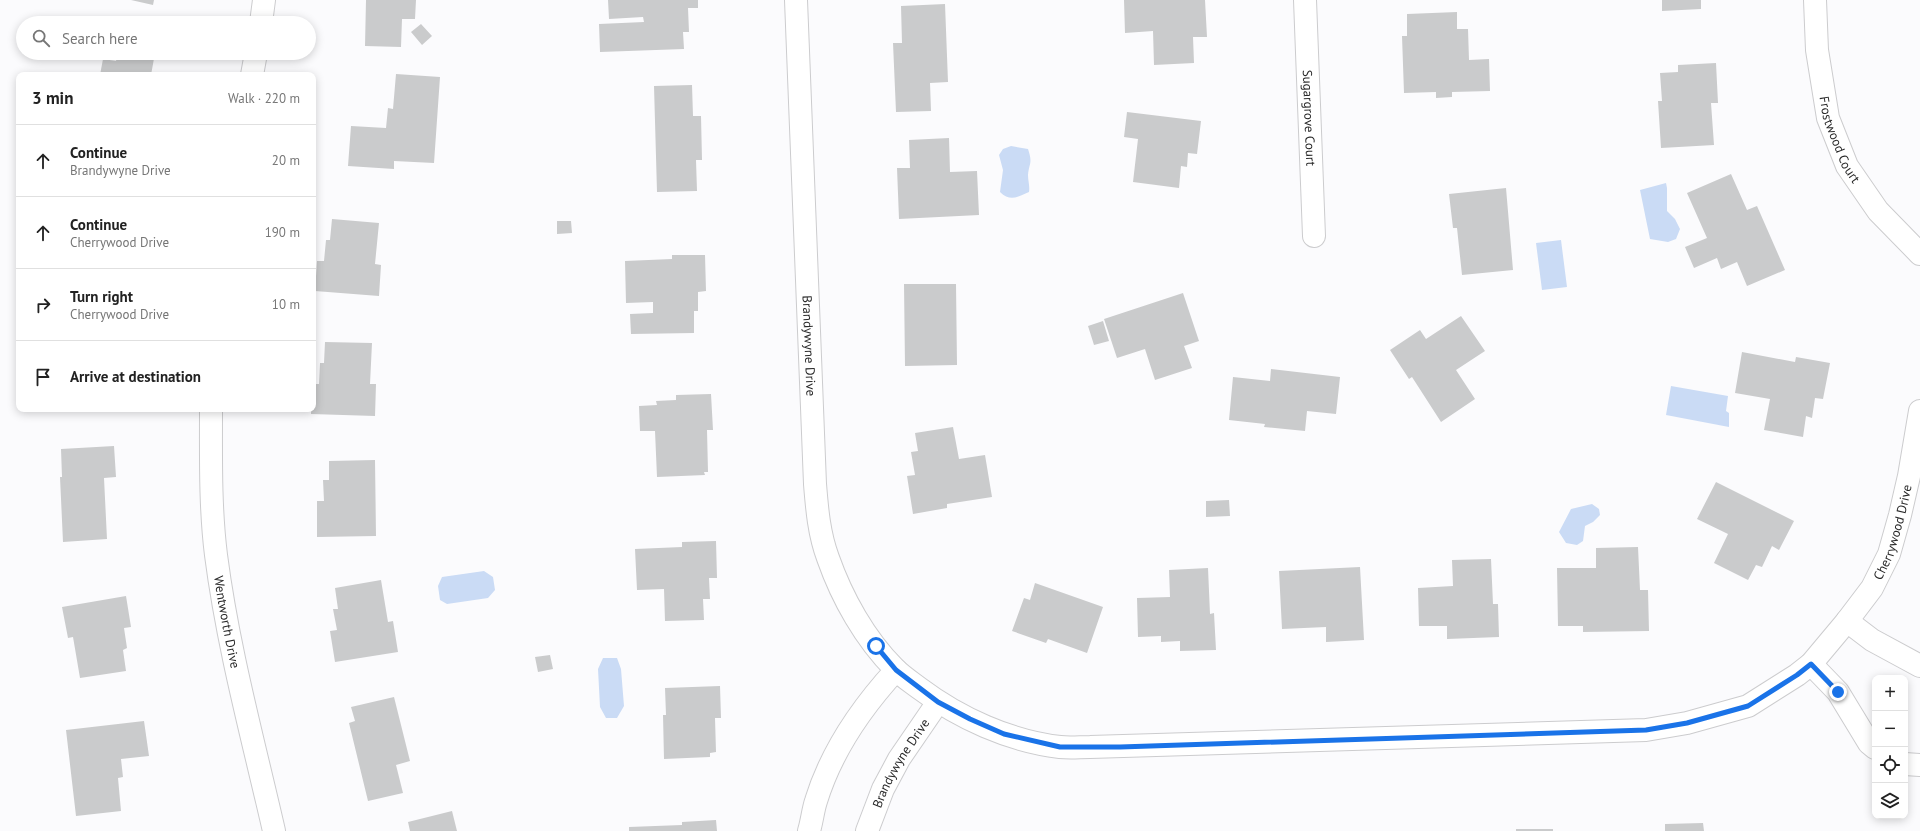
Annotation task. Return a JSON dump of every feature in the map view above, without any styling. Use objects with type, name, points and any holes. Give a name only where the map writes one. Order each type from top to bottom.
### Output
[{"type":"street","points":[[262,16],[264,0]]},
{"type":"street","name":"Brandywyne Drive","points":[[796,0],[815,484],[818,521],[828,558],[852,612],[876,646],[896,670],[938,702],[899,759],[883,788],[866,831]]},
{"type":"street","name":"Sugargrove Court","points":[[1305,0],[1314,236]]},
{"type":"street","name":"Frostwood Court","points":[[1814,0],[1817,50],[1828,118],[1847,166],[1878,211],[1920,254]]},
{"type":"street","points":[[253,72],[255,60]]},
{"type":"street","name":"Cherrywood Drive","points":[[938,702],[970,719],[1004,734],[1060,747],[1120,747],[1631,730],[1687,723],[1748,706],[1797,675],[1811,664],[1872,588],[1888,554],[1909,476],[1920,411]]},
{"type":"street","name":"Wentworth Drive","points":[[211,412],[213,521],[217,561],[232,654],[274,831]]},
{"type":"street","points":[[1847,621],[1872,640],[1920,666]]},
{"type":"street","points":[[1811,664],[1838,692],[1869,743],[1874,747]]},
{"type":"street","points":[[809,831],[816,801],[835,756],[873,694],[896,670]]},
{"type":"street","points":[[1908,764],[1920,765]]},
{"type":"water","points":[[1011,146],[1028,149],[1030,161],[1028,175],[1029,192],[1014,198],[1007,197],[1000,192],[1003,170],[999,155],[1003,149]]},
{"type":"water","points":[[1666,183],[1667,211],[1675,219],[1680,229],[1676,239],[1668,242],[1650,239],[1640,190]]},
{"type":"water","points":[[1561,240],[1567,287],[1542,290],[1536,243]]},
{"type":"water","points":[[1671,386],[1728,396],[1726,411],[1729,413],[1729,427],[1666,415]]},
{"type":"water","points":[[1592,504],[1599,509],[1600,515],[1593,522],[1585,526],[1583,541],[1577,545],[1566,543],[1559,532],[1571,509]]},
{"type":"water","points":[[484,571],[493,577],[495,590],[488,598],[447,604],[440,600],[438,586],[442,577]]},
{"type":"water","points":[[603,658],[617,658],[621,669],[624,706],[617,718],[606,718],[600,707],[598,669]]},
{"type":"building","points":[[131,0],[154,0],[153,5]]},
{"type":"building","points":[[366,0],[416,0],[415,19],[402,19],[401,47],[365,46]]},
{"type":"building","points":[[608,0],[698,0],[698,8],[688,8],[689,32],[683,32],[684,49],[600,52],[599,24],[644,22],[643,17],[609,19]]},
{"type":"building","points":[[1124,0],[1205,0],[1207,37],[1193,37],[1194,63],[1154,65],[1153,31],[1125,33]]},
{"type":"building","points":[[1662,0],[1701,0],[1701,9],[1662,11]]},
{"type":"building","points":[[945,4],[948,82],[930,83],[931,111],[896,112],[893,43],[902,43],[901,6]]},
{"type":"building","points":[[1457,12],[1457,29],[1468,29],[1469,60],[1489,59],[1490,91],[1452,92],[1452,97],[1436,98],[1436,92],[1404,93],[1402,36],[1407,36],[1407,14]]},
{"type":"building","points":[[421,24],[432,36],[422,45],[411,32]]},
{"type":"building","points":[[103,60],[154,60],[152,72],[101,72]]},
{"type":"building","points":[[1716,63],[1718,103],[1711,103],[1714,145],[1661,148],[1658,101],[1662,101],[1660,73],[1678,72],[1678,65]]},
{"type":"building","points":[[396,74],[440,77],[434,163],[394,161],[394,169],[348,166],[351,126],[386,128],[388,108],[393,109]]},
{"type":"building","points":[[692,85],[693,116],[701,116],[702,160],[696,160],[697,191],[657,192],[654,86]]},
{"type":"building","points":[[1127,112],[1201,121],[1197,154],[1188,153],[1187,167],[1181,166],[1179,188],[1133,182],[1138,139],[1124,137]]},
{"type":"building","points":[[949,138],[950,172],[977,171],[979,215],[899,219],[897,168],[910,168],[909,140]]},
{"type":"building","points":[[1731,174],[1747,210],[1757,206],[1785,270],[1747,286],[1737,262],[1721,269],[1717,258],[1694,268],[1685,247],[1707,238],[1687,193]]},
{"type":"building","points":[[1506,188],[1513,270],[1462,275],[1457,228],[1453,228],[1449,194]]},
{"type":"building","points":[[332,219],[379,223],[375,264],[381,265],[379,296],[316,291],[317,261],[324,261],[326,240],[330,240]]},
{"type":"building","points":[[557,221],[571,221],[572,233],[557,234]]},
{"type":"building","points":[[672,255],[705,255],[706,291],[698,292],[698,311],[694,311],[694,333],[631,334],[630,314],[653,313],[653,302],[626,303],[625,261],[672,259]]},
{"type":"building","points":[[904,284],[956,284],[957,365],[905,366]]},
{"type":"building","points":[[1183,293],[1199,341],[1184,346],[1192,368],[1155,380],[1145,349],[1117,358],[1104,319]]},
{"type":"building","points":[[1461,316],[1485,351],[1456,370],[1475,399],[1441,422],[1412,377],[1409,379],[1390,350],[1420,330],[1426,339]]},
{"type":"building","points":[[1103,321],[1109,341],[1094,345],[1088,326]]},
{"type":"building","points":[[325,342],[372,343],[370,384],[376,384],[375,416],[311,414],[311,412],[316,412],[316,384],[319,384],[320,363],[324,363]]},
{"type":"building","points":[[1742,352],[1795,362],[1796,357],[1830,363],[1823,399],[1815,398],[1812,418],[1806,416],[1803,437],[1764,430],[1770,399],[1735,393]]},
{"type":"building","points":[[1271,369],[1340,377],[1336,414],[1307,411],[1305,431],[1264,427],[1265,424],[1229,420],[1233,377],[1270,381]]},
{"type":"building","points":[[711,394],[713,430],[707,430],[708,472],[704,472],[705,475],[657,477],[655,431],[640,431],[639,406],[657,405],[656,401],[676,400],[676,395]]},
{"type":"building","points":[[953,427],[959,459],[985,455],[992,497],[947,504],[947,508],[913,514],[907,476],[915,475],[911,452],[918,451],[915,433]]},
{"type":"building","points":[[114,446],[116,477],[104,478],[107,539],[63,542],[60,477],[62,477],[61,449]]},
{"type":"building","points":[[375,460],[376,536],[317,537],[317,501],[324,501],[323,480],[329,480],[329,461]]},
{"type":"building","points":[[1716,482],[1794,521],[1779,550],[1772,546],[1762,567],[1756,565],[1748,580],[1714,563],[1728,534],[1697,519]]},
{"type":"building","points":[[1229,500],[1230,516],[1206,517],[1206,501]]},
{"type":"building","points":[[716,541],[717,578],[709,578],[710,599],[703,599],[704,620],[665,621],[664,589],[637,590],[635,549],[682,547],[682,542]]},
{"type":"building","points":[[1638,547],[1640,590],[1648,590],[1649,631],[1583,632],[1583,626],[1558,626],[1557,568],[1596,568],[1596,548]]},
{"type":"building","points":[[1491,559],[1493,604],[1498,604],[1499,637],[1447,639],[1447,626],[1419,626],[1418,588],[1453,586],[1452,560]]},
{"type":"building","points":[[1360,567],[1364,640],[1326,642],[1326,627],[1282,629],[1279,571]]},
{"type":"building","points":[[1208,568],[1210,614],[1214,613],[1216,650],[1180,651],[1180,641],[1161,642],[1161,636],[1138,637],[1137,598],[1170,597],[1169,570]]},
{"type":"building","points":[[381,580],[388,622],[393,621],[398,652],[335,662],[330,631],[337,630],[333,609],[338,609],[335,588]]},
{"type":"building","points":[[1035,583],[1103,607],[1087,653],[1048,639],[1046,643],[1012,631],[1024,598],[1030,600]]},
{"type":"building","points":[[126,596],[131,627],[124,628],[127,648],[123,650],[126,671],[80,678],[73,637],[68,638],[62,607]]},
{"type":"building","points":[[550,655],[553,669],[538,672],[535,657]]},
{"type":"building","points":[[720,686],[721,718],[715,718],[716,752],[710,753],[710,757],[664,759],[663,715],[666,715],[665,688]]},
{"type":"building","points":[[394,697],[410,761],[396,765],[403,793],[368,801],[349,723],[355,721],[351,707]]},
{"type":"building","points":[[144,721],[149,756],[121,759],[123,777],[118,778],[121,811],[76,816],[66,730]]},
{"type":"building","points":[[452,811],[457,831],[410,831],[408,822]]},
{"type":"building","points":[[716,820],[717,831],[629,831],[629,827],[682,825],[682,822]]},
{"type":"building","points":[[1703,823],[1704,831],[1665,831],[1665,824]]},
{"type":"building","points":[[1516,829],[1553,829],[1553,831],[1516,831]]},
{"type":"route","points":[[876,646],[896,670],[938,702],[970,719],[1004,734],[1032,742],[1060,747],[1120,747],[1646,730],[1687,723],[1748,706],[1797,675],[1811,664],[1838,692]]}]
